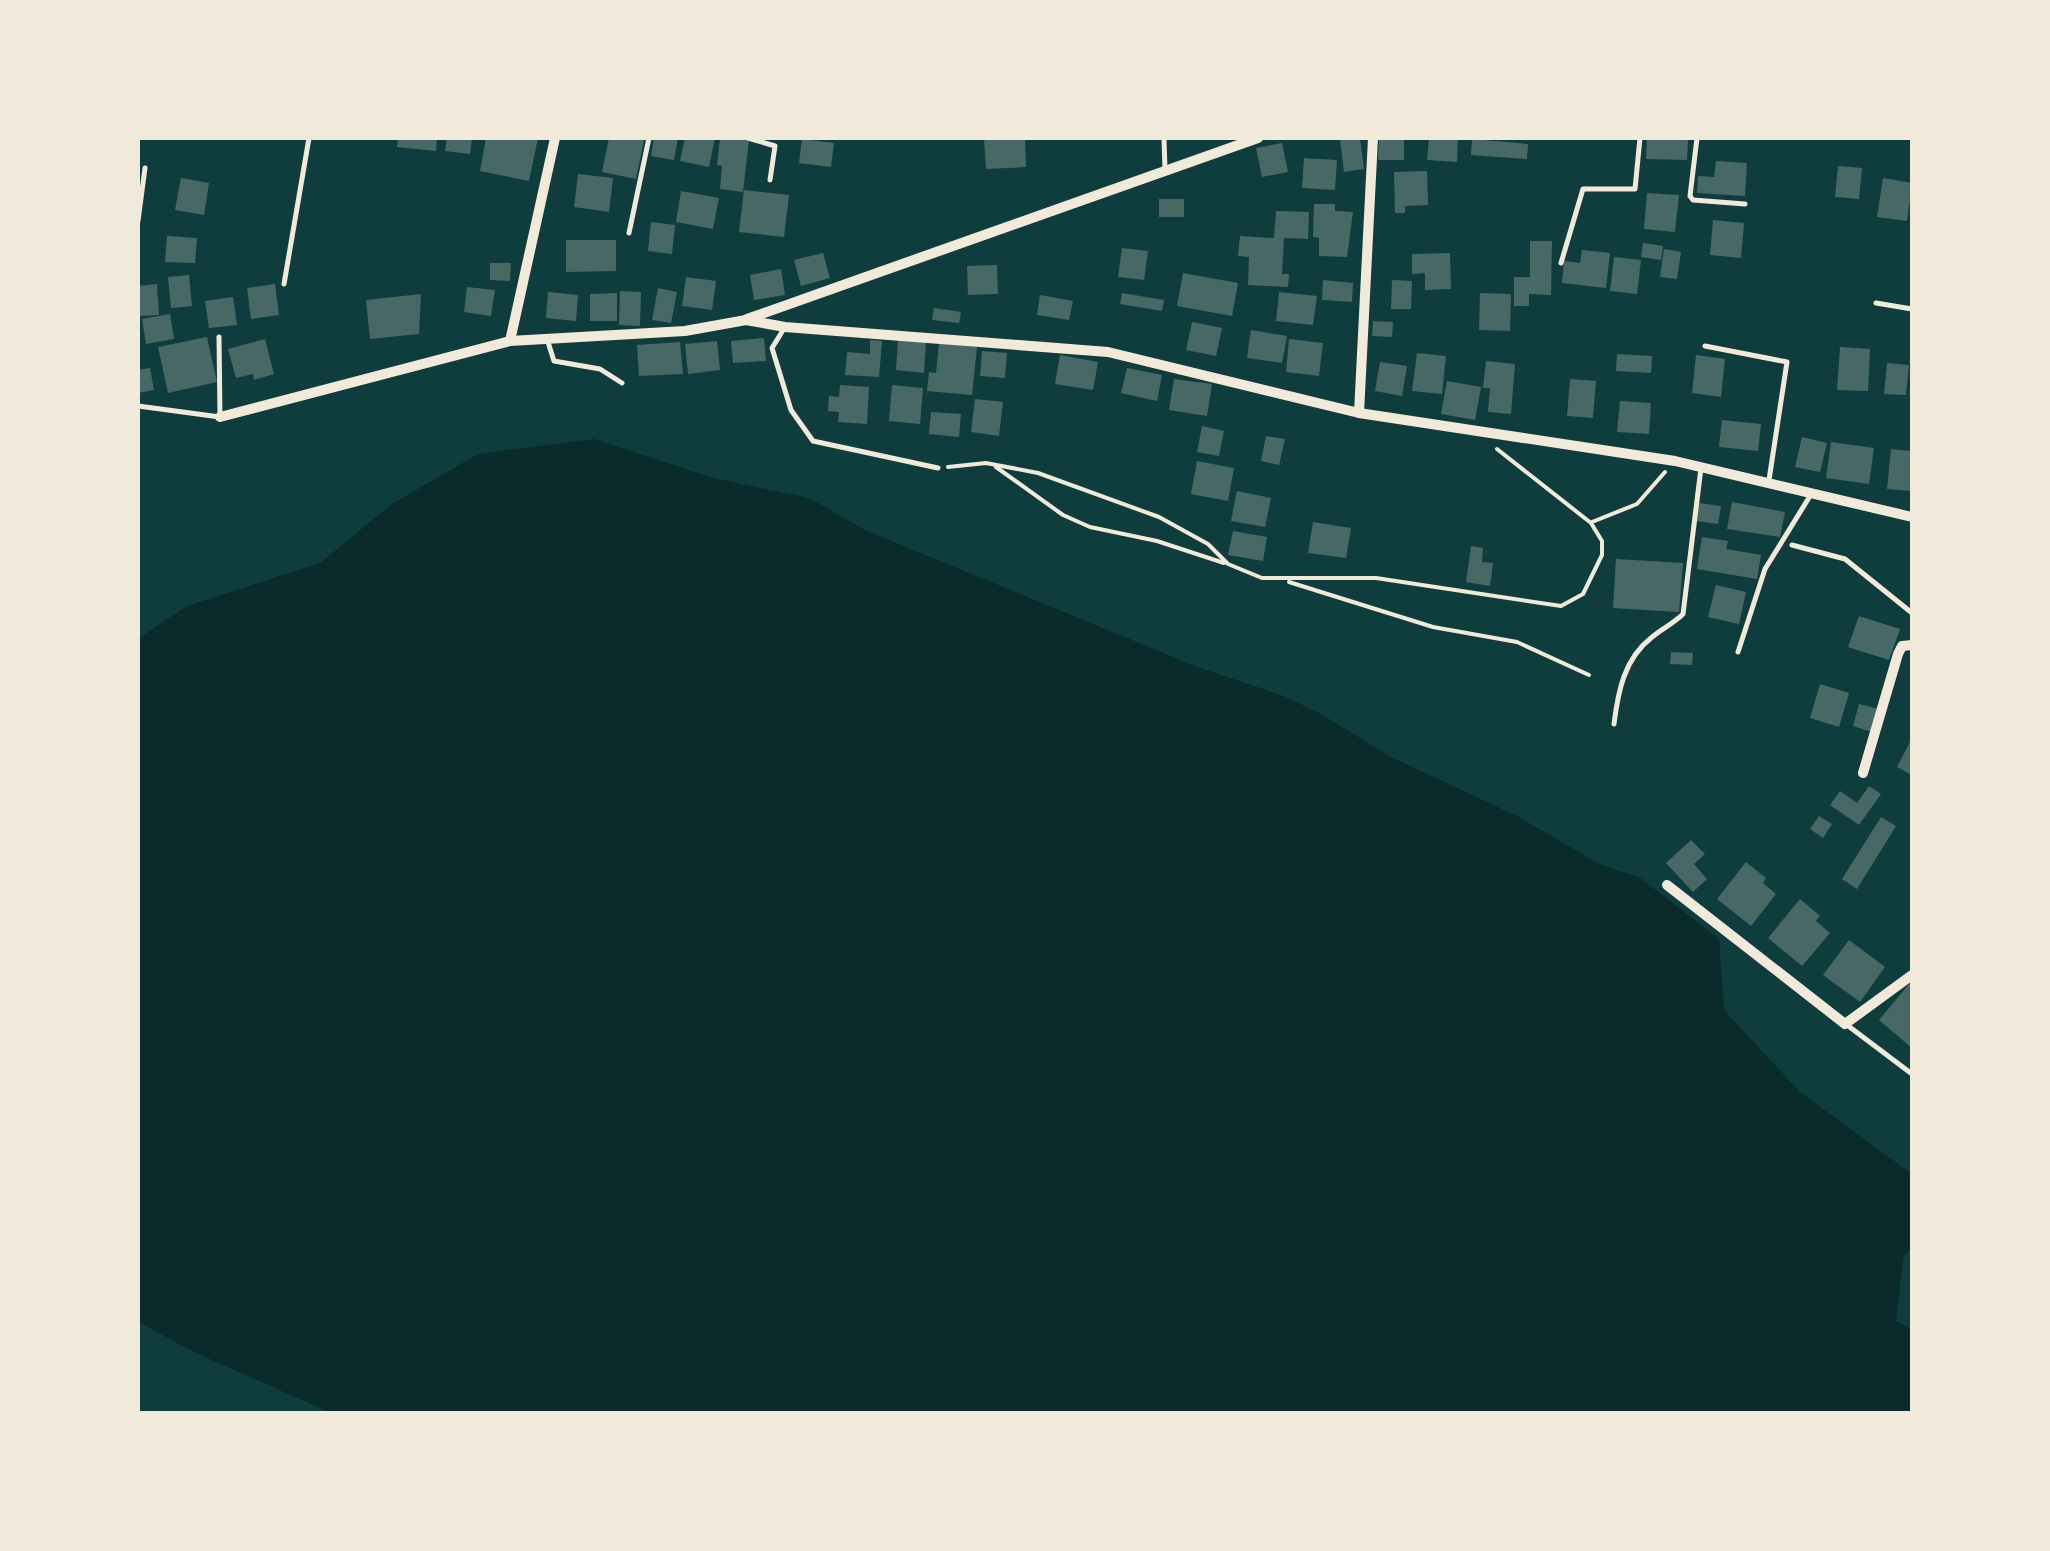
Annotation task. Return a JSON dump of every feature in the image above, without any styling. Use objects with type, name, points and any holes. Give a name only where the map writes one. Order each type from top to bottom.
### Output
[{"type":"street","points":[[510,342],[556,138]]},
{"type":"street","points":[[220,417],[510,342],[684,331],[746,320],[1258,138]]},
{"type":"street","points":[[1359,414],[1374,138]]},
{"type":"street","points":[[746,320],[784,327],[1108,352],[1359,414],[1675,461],[1912,517]]},
{"type":"street","points":[[1863,773],[1898,654],[1902,646],[1912,644]]},
{"type":"street","points":[[1666,885],[1846,1024],[1912,976]]},
{"type":"lane","points":[[284,284],[310,138]]},
{"type":"lane","points":[[629,233],[649,138]]},
{"type":"lane","points":[[748,138],[775,146],[770,180]]},
{"type":"lane","points":[[1164,138],[1164,170]]},
{"type":"lane","points":[[1561,262],[1583,189],[1635,189],[1640,138]]},
{"type":"lane","points":[[1697,138],[1690,196],[1694,200],[1745,204]]},
{"type":"lane","points":[[138,221],[145,168]]},
{"type":"lane","points":[[1876,303],[1912,309]]},
{"type":"lane","points":[[784,327],[772,348],[792,410],[812,441],[938,468]]},
{"type":"lane","points":[[138,406],[220,417],[218,337]]},
{"type":"lane","points":[[547,339],[554,361],[600,369],[622,383]]},
{"type":"lane","points":[[1705,346],[1787,362],[1768,483]]},
{"type":"lane","points":[[1614,724],[1629,662],[1651,637],[1683,614],[1701,468]]},
{"type":"lane","points":[[1738,652],[1765,569],[1811,494]]},
{"type":"lane","points":[[1792,545],[1845,560],[1912,613]]},
{"type":"lane","points":[[1846,1024],[1912,1074]]},
{"type":"path","points":[[993,464],[1063,515],[1090,527],[1156,541],[1262,578],[1376,578],[1561,606],[1582,594],[1602,555],[1602,541],[1591,523],[1474,431]]},
{"type":"path","points":[[1591,523],[1636,504],[1675,461]]},
{"type":"path","points":[[938,468],[993,464],[1038,473],[1159,517],[1208,544],[1228,564]]},
{"type":"path","points":[[1284,580],[1432,627],[1516,642],[1589,676]]},
{"type":"water","points":[[594,439],[713,478],[809,498],[865,530],[1195,666],[1284,696],[1391,757],[1517,816],[1601,865],[1639,877],[1719,939],[1724,1010],[1800,1092],[1912,1174],[1912,1246],[1903,1258],[1896,1321],[1912,1329],[1912,1413],[333,1414],[196,1353],[138,1322],[139,638],[187,606],[320,563],[392,504],[478,454]]},
{"type":"building","points":[[398,138],[437,138],[436,151],[397,147]]},
{"type":"building","points":[[447,138],[472,138],[470,154],[445,151]]},
{"type":"building","points":[[486,138],[538,138],[529,181],[480,171]]},
{"type":"building","points":[[609,138],[644,140],[636,179],[602,172]]},
{"type":"building","points":[[654,138],[678,138],[674,160],[651,156]]},
{"type":"building","points":[[685,138],[715,138],[709,167],[680,161]]},
{"type":"building","points":[[720,138],[749,140],[743,192],[720,189]]},
{"type":"building","points":[[984,138],[1025,138],[1026,167],[986,169]]},
{"type":"building","points":[[1360,138],[1364,169],[1344,172],[1340,140]]},
{"type":"building","points":[[1379,138],[1404,138],[1404,160],[1378,160]]},
{"type":"building","points":[[1429,138],[1458,138],[1457,162],[1427,160]]},
{"type":"building","points":[[1647,138],[1688,138],[1687,160],[1646,159]]},
{"type":"building","points":[[802,139],[834,143],[831,167],[799,163]]},
{"type":"building","points":[[1472,139],[1528,144],[1527,159],[1471,155]]},
{"type":"building","points":[[1282,143],[1288,172],[1262,177],[1256,148]]},
{"type":"building","points":[[1304,158],[1337,160],[1335,190],[1302,188]]},
{"type":"building","points":[[1716,161],[1747,163],[1745,196],[1697,193],[1698,176],[1714,177]]},
{"type":"building","points":[[1838,166],[1862,168],[1859,199],[1835,197]]},
{"type":"building","points":[[1427,171],[1428,205],[1405,206],[1405,213],[1395,213],[1394,172]]},
{"type":"building","points":[[578,174],[613,178],[609,212],[574,207]]},
{"type":"building","points":[[181,178],[209,183],[204,215],[175,210]]},
{"type":"building","points":[[1883,178],[1912,183],[1907,221],[1877,217]]},
{"type":"building","points":[[744,190],[789,195],[784,237],[739,232]]},
{"type":"building","points":[[681,191],[719,198],[713,229],[676,222]]},
{"type":"building","points":[[1647,193],[1679,195],[1675,232],[1644,229]]},
{"type":"building","points":[[1159,199],[1184,199],[1184,217],[1159,217]]},
{"type":"building","points":[[1314,204],[1335,204],[1335,211],[1353,212],[1347,257],[1319,256],[1319,238],[1313,237]]},
{"type":"building","points":[[1276,211],[1309,212],[1308,239],[1284,238],[1282,274],[1289,274],[1288,287],[1248,285],[1249,257],[1238,256],[1240,236],[1274,238]]},
{"type":"building","points":[[1713,220],[1744,223],[1741,258],[1710,255]]},
{"type":"building","points":[[651,222],[675,225],[672,254],[648,251]]},
{"type":"building","points":[[167,236],[197,238],[195,263],[165,262]]},
{"type":"building","points":[[566,240],[616,240],[616,271],[566,272]]},
{"type":"building","points":[[1530,241],[1552,241],[1551,295],[1529,294],[1529,306],[1514,306],[1514,277],[1530,277]]},
{"type":"building","points":[[1643,243],[1663,246],[1661,260],[1641,257]]},
{"type":"building","points":[[1122,248],[1148,251],[1144,280],[1118,277]]},
{"type":"building","points":[[1664,249],[1681,252],[1677,279],[1660,277]]},
{"type":"building","points":[[1582,250],[1610,253],[1606,288],[1562,283],[1564,261],[1580,263]]},
{"type":"building","points":[[823,253],[830,278],[801,286],[794,260]]},
{"type":"building","points":[[1450,253],[1451,289],[1425,290],[1425,273],[1412,274],[1412,254]]},
{"type":"building","points":[[1614,257],[1641,260],[1637,294],[1610,291]]},
{"type":"building","points":[[490,263],[511,263],[510,281],[490,280]]},
{"type":"building","points":[[997,265],[998,294],[968,295],[967,266]]},
{"type":"building","points":[[781,269],[785,295],[754,300],[750,275]]},
{"type":"building","points":[[1183,273],[1238,283],[1232,316],[1177,306]]},
{"type":"building","points":[[189,275],[192,306],[171,308],[168,277]]},
{"type":"building","points":[[686,277],[716,281],[712,310],[682,306]]},
{"type":"building","points":[[1323,280],[1353,283],[1352,302],[1322,300]]},
{"type":"building","points":[[1392,280],[1412,281],[1411,309],[1391,309]]},
{"type":"building","points":[[157,284],[159,315],[138,316],[138,286]]},
{"type":"building","points":[[275,284],[279,315],[251,319],[247,288]]},
{"type":"building","points":[[467,287],[495,290],[491,316],[464,312]]},
{"type":"building","points":[[658,288],[677,292],[671,323],[652,320]]},
{"type":"building","points":[[620,291],[641,292],[640,326],[619,325]]},
{"type":"building","points":[[548,292],[578,295],[576,321],[546,318]]},
{"type":"building","points":[[1279,292],[1317,296],[1313,325],[1276,321]]},
{"type":"building","points":[[617,293],[617,321],[590,321],[590,294]]},
{"type":"building","points":[[1122,293],[1164,300],[1162,311],[1120,304]]},
{"type":"building","points":[[1480,293],[1511,294],[1510,331],[1479,330]]},
{"type":"building","points":[[421,294],[419,334],[370,339],[366,300]]},
{"type":"building","points":[[1040,295],[1073,301],[1069,320],[1037,315]]},
{"type":"building","points":[[233,297],[237,325],[209,328],[205,301]]},
{"type":"building","points":[[934,308],[961,312],[959,323],[932,320]]},
{"type":"building","points":[[170,314],[174,339],[146,344],[142,319]]},
{"type":"building","points":[[1373,321],[1393,322],[1392,337],[1372,336]]},
{"type":"building","points":[[1192,322],[1222,328],[1216,356],[1186,350]]},
{"type":"building","points":[[1251,330],[1287,336],[1282,363],[1247,358]]},
{"type":"building","points":[[207,337],[217,382],[168,393],[158,347]]},
{"type":"building","points":[[764,338],[766,361],[733,363],[731,341]]},
{"type":"building","points":[[265,339],[274,374],[254,380],[253,374],[236,378],[228,349]]},
{"type":"building","points":[[898,339],[926,342],[924,373],[896,370]]},
{"type":"building","points":[[1289,339],[1323,343],[1319,376],[1286,372]]},
{"type":"building","points":[[870,340],[882,341],[879,377],[845,375],[847,352],[870,354]]},
{"type":"building","points":[[717,341],[720,370],[688,374],[685,344]]},
{"type":"building","points":[[680,342],[683,374],[639,376],[637,345]]},
{"type":"building","points":[[939,343],[977,347],[972,395],[927,391],[929,372],[936,373]]},
{"type":"building","points":[[1840,347],[1870,349],[1868,391],[1837,390]]},
{"type":"building","points":[[982,351],[1007,353],[1005,378],[980,376]]},
{"type":"building","points":[[1417,353],[1446,356],[1442,394],[1412,391]]},
{"type":"building","points":[[1617,354],[1652,356],[1651,373],[1616,371]]},
{"type":"building","points":[[1060,355],[1098,362],[1093,390],[1055,384]]},
{"type":"building","points":[[1696,355],[1725,359],[1721,397],[1692,393]]},
{"type":"building","points":[[1486,361],[1515,364],[1511,414],[1488,412],[1490,388],[1483,388]]},
{"type":"building","points":[[1380,362],[1407,366],[1402,396],[1375,391]]},
{"type":"building","points":[[1887,363],[1909,365],[1906,395],[1884,394]]},
{"type":"building","points":[[150,368],[154,390],[138,393],[138,370]]},
{"type":"building","points":[[1127,368],[1162,375],[1157,401],[1121,393]]},
{"type":"building","points":[[1174,379],[1212,384],[1207,416],[1169,410]]},
{"type":"building","points":[[1570,379],[1596,381],[1593,418],[1567,416]]},
{"type":"building","points":[[1447,381],[1481,387],[1475,420],[1441,414]]},
{"type":"building","points":[[840,385],[869,387],[867,424],[838,422],[839,412],[828,411],[829,396],[839,397]]},
{"type":"building","points":[[892,385],[923,388],[920,424],[889,421]]},
{"type":"building","points":[[975,399],[1003,402],[999,436],[971,432]]},
{"type":"building","points":[[1620,401],[1651,403],[1649,434],[1617,432]]},
{"type":"building","points":[[931,412],[961,414],[959,437],[929,434]]},
{"type":"building","points":[[1722,420],[1761,424],[1758,451],[1719,447]]},
{"type":"building","points":[[1202,426],[1224,431],[1219,456],[1197,452]]},
{"type":"building","points":[[1266,436],[1285,439],[1279,465],[1261,461]]},
{"type":"building","points":[[1802,437],[1827,443],[1820,472],[1795,467]]},
{"type":"building","points":[[1831,442],[1874,448],[1869,484],[1826,478]]},
{"type":"building","points":[[1891,449],[1912,451],[1912,491],[1887,489]]},
{"type":"building","points":[[1197,461],[1234,468],[1228,501],[1191,494]]},
{"type":"building","points":[[1237,491],[1271,498],[1265,527],[1231,521]]},
{"type":"building","points":[[1732,502],[1785,512],[1780,537],[1727,529]]},
{"type":"building","points":[[1699,503],[1721,506],[1718,524],[1696,521]]},
{"type":"building","points":[[1313,522],[1351,528],[1346,558],[1308,553]]},
{"type":"building","points":[[1233,531],[1267,537],[1263,561],[1228,555]]},
{"type":"building","points":[[1702,537],[1728,541],[1726,549],[1761,555],[1757,579],[1697,569]]},
{"type":"building","points":[[1471,546],[1483,548],[1482,562],[1493,563],[1490,586],[1466,582]]},
{"type":"building","points":[[1616,559],[1683,563],[1679,612],[1613,608]]},
{"type":"building","points":[[1716,585],[1746,592],[1739,624],[1708,617]]},
{"type":"building","points":[[1859,616],[1900,629],[1889,660],[1848,647]]},
{"type":"building","points":[[1671,652],[1693,653],[1692,665],[1670,664]]},
{"type":"building","points":[[1820,684],[1849,693],[1839,727],[1810,718]]},
{"type":"building","points":[[1859,704],[1879,709],[1872,732],[1853,726]]},
{"type":"building","points":[[1912,738],[1912,775],[1897,767]]},
{"type":"building","points":[[1869,786],[1881,794],[1859,825],[1830,805],[1840,791],[1857,803]]},
{"type":"building","points":[[1819,816],[1832,824],[1823,838],[1810,829]]},
{"type":"building","points":[[1881,817],[1896,826],[1857,889],[1842,879]]},
{"type":"building","points":[[1691,840],[1705,854],[1694,864],[1707,879],[1693,892],[1666,863]]},
{"type":"building","points":[[1746,862],[1766,878],[1763,883],[1776,894],[1751,926],[1717,899]]},
{"type":"building","points":[[1800,899],[1820,916],[1816,921],[1830,933],[1802,966],[1768,938]]},
{"type":"building","points":[[1849,940],[1885,967],[1860,1002],[1823,975]]},
{"type":"building","points":[[1909,984],[1912,987],[1912,1048],[1879,1020]]}]
